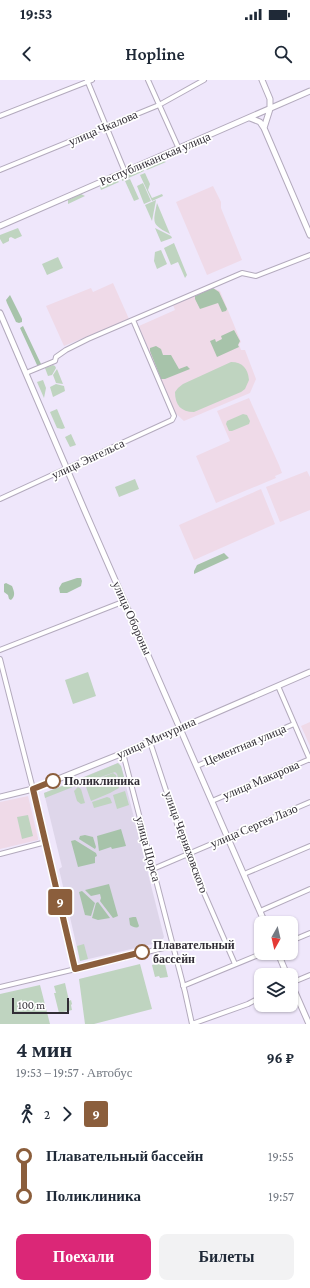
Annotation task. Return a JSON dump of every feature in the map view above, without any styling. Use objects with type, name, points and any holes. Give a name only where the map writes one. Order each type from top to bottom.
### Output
[{"type":"street","points":[[148,80],[179,149]]},
{"type":"street","name":"улица Чкалова","points":[[0,170],[107,127],[159,104],[204,80]]},
{"type":"street","points":[[262,80],[270,99],[270,109],[264,128]]},
{"type":"street","points":[[0,116],[89,81],[125,172]]},
{"type":"street","name":"Республиканская улица","points":[[0,226],[310,91]]},
{"type":"street","points":[[270,99],[282,104]]},
{"type":"street","points":[[250,118],[260,122],[264,128],[310,235]]},
{"type":"street","points":[[26,373],[55,361],[56,357],[66,350],[242,273],[256,276],[310,255]]},
{"type":"street","name":"улица Обороны","points":[[0,314],[262,916]]},
{"type":"street","name":"улица Энгельса","points":[[0,499],[172,420],[174,416],[133,320]]},
{"type":"street","points":[[0,650],[125,601]]},
{"type":"street","points":[[0,659],[46,842],[75,969]]},
{"type":"street","name":"улица Мичурина","points":[[0,797],[33,789],[123,754],[310,672]]},
{"type":"street","points":[[278,686],[310,759]]},
{"type":"street","name":"Цементная улица","points":[[197,766],[294,724]]},
{"type":"street","name":"улица Черняховского","points":[[150,742],[187,854],[235,964]]},
{"type":"street","name":"улица Щорса","points":[[123,754],[192,1024]]},
{"type":"street","name":"улица Макарова","points":[[212,801],[310,759]]},
{"type":"street","name":"улица Сергея Лазо","points":[[153,869],[310,802]]},
{"type":"street","points":[[0,854],[46,842]]},
{"type":"street","points":[[244,874],[310,846]]},
{"type":"street","points":[[260,911],[310,889]]},
{"type":"street","points":[[298,938],[310,933]]},
{"type":"street","points":[[0,987],[172,946]]},
{"type":"street","points":[[183,986],[254,957]]},
{"type":"street","points":[[298,980],[310,975]]},
{"type":"street","points":[[298,999],[309,1024]]},
{"type":"street","points":[[192,1024],[254,1001]]},
{"type":"shaded area","points":[[213,186],[221,202],[221,208],[242,260],[207,275],[176,202]]},
{"type":"shaded area","points":[[113,283],[129,319],[64,346],[46,306],[91,288],[93,292]]},
{"type":"shaded area","points":[[213,288],[220,291],[241,342],[239,344],[241,350],[245,350],[256,379],[250,393],[184,421],[174,412],[139,326],[175,310],[173,305]]},
{"type":"shaded area","points":[[249,398],[282,473],[275,476],[276,478],[216,503],[196,456],[230,441],[217,411]]},
{"type":"shaded area","points":[[307,471],[310,477],[310,510],[280,522],[266,487]]},
{"type":"shaded area","points":[[261,489],[275,524],[194,560],[179,525]]},
{"type":"shaded area","points":[[310,722],[310,746],[301,726]]},
{"type":"shaded area","points":[[118,763],[121,766],[164,937],[161,942],[80,961],[59,869],[62,867],[44,793]]},
{"type":"shaded area","points":[[28,796],[38,840],[0,849],[0,802]]},
{"type":"green space","points":[[161,160],[166,162],[147,170],[145,167]]},
{"type":"green space","points":[[142,168],[144,171],[122,181],[122,177]]},
{"type":"green space","points":[[145,173],[150,184],[148,190],[152,198],[162,194],[163,196],[152,201],[140,175]]},
{"type":"green space","points":[[116,179],[119,182],[101,190],[100,186]]},
{"type":"green space","points":[[130,179],[139,199],[134,201],[125,181]]},
{"type":"green space","points":[[143,183],[151,201],[144,204],[137,186]]},
{"type":"green space","points":[[81,194],[85,196],[68,204],[68,200]]},
{"type":"green space","points":[[156,200],[152,221],[145,205]]},
{"type":"green space","points":[[157,203],[170,234],[156,225],[154,219]]},
{"type":"green space","points":[[18,228],[22,236],[15,239],[11,237],[9,238],[9,241],[3,244],[0,239],[0,235]]},
{"type":"green space","points":[[155,228],[171,236],[172,238],[161,242]]},
{"type":"green space","points":[[174,243],[187,275],[185,278],[178,262],[171,265],[164,248]]},
{"type":"green space","points":[[161,250],[167,264],[157,269],[154,261],[155,252]]},
{"type":"green space","points":[[58,257],[63,268],[47,275],[42,264]]},
{"type":"green space","points":[[213,288],[219,292],[227,309],[226,311],[222,312],[218,303],[200,309],[195,296]]},
{"type":"green space","points":[[10,295],[22,319],[22,322],[16,322],[7,303],[6,300]]},
{"type":"green space","points":[[23,326],[41,365],[37,365],[20,328]]},
{"type":"green space","points":[[234,330],[240,341],[238,345],[239,347],[217,357],[210,341],[215,339],[216,342],[222,339],[221,336]]},
{"type":"green space","points":[[156,346],[161,349],[163,355],[171,355],[179,369],[187,366],[190,369],[165,379],[161,379],[150,351],[150,348]]},
{"type":"green space","points":[[231,362],[239,363],[246,369],[249,380],[245,389],[194,412],[186,411],[180,407],[175,397],[175,392],[178,388],[183,384]]},
{"type":"green space","points":[[53,365],[56,368],[52,375],[48,376],[45,368]]},
{"type":"green space","points":[[57,369],[63,384],[56,383],[53,375]]},
{"type":"green space","points":[[43,380],[46,388],[44,398],[37,382]]},
{"type":"green space","points":[[56,384],[64,386],[65,391],[53,397],[50,387]]},
{"type":"green space","points":[[57,409],[65,428],[62,429],[57,428],[50,412]]},
{"type":"green space","points":[[243,414],[247,415],[250,421],[249,424],[229,431],[226,424],[227,421]]},
{"type":"green space","points":[[71,434],[76,445],[70,447],[65,437]]},
{"type":"green space","points":[[135,479],[139,489],[119,497],[115,487]]},
{"type":"green space","points":[[224,553],[229,558],[194,574],[197,565]]},
{"type":"green space","points":[[81,578],[81,586],[67,593],[60,593],[59,588],[62,583]]},
{"type":"green space","points":[[6,583],[12,586],[14,595],[11,600],[4,592],[4,584]]},
{"type":"green space","points":[[88,672],[96,696],[73,704],[65,680]]},
{"type":"green space","points":[[118,763],[121,766],[126,784],[120,786],[117,774],[115,772],[84,783],[82,778]]},
{"type":"green space","points":[[113,773],[116,775],[119,788],[91,801],[85,784]]},
{"type":"green space","points":[[78,780],[78,785],[45,798],[44,793]]},
{"type":"green space","points":[[78,787],[81,789],[85,803],[81,804],[77,801],[74,791]]},
{"type":"green space","points":[[125,791],[129,805],[117,809],[113,795]]},
{"type":"green space","points":[[107,797],[110,798],[112,803],[94,808],[92,802]]},
{"type":"green space","points":[[28,815],[33,836],[22,839],[17,817]]},
{"type":"green space","points":[[121,829],[126,846],[112,849],[111,847],[99,851],[97,836]]},
{"type":"green space","points":[[85,835],[93,837],[96,847],[95,849],[79,839],[80,836]]},
{"type":"green space","points":[[75,840],[96,853],[97,856],[95,857],[95,863],[78,867],[71,841]]},
{"type":"green space","points":[[109,884],[118,916],[113,918],[100,901],[100,894],[91,896],[85,890]]},
{"type":"green space","points":[[82,891],[95,903],[91,916],[85,915],[79,892]]},
{"type":"green space","points":[[98,902],[110,918],[98,920],[92,918],[96,903]]},
{"type":"green space","points":[[136,917],[139,926],[134,927],[130,925],[129,918]]},
{"type":"green space","points":[[84,944],[88,959],[80,961],[77,946]]},
{"type":"green space","points":[[164,960],[168,977],[155,977],[152,965],[156,964],[156,962]]},
{"type":"green space","points":[[140,964],[152,1009],[94,1024],[85,1024],[79,979]]},
{"type":"green space","points":[[65,983],[69,1001],[71,1000],[72,1010],[59,1013],[54,993],[56,993],[54,986]]},
{"type":"green space","points":[[40,985],[50,1024],[0,1024],[0,994]]},
{"type":"bus line","name":"9","points":[[53,781],[33,789],[75,969],[142,952]]},
{"type":"place","name":"Поликлиника","points":[[53,781]]},
{"type":"place","name":"Плавательный бассейн","points":[[142,952]]}]
